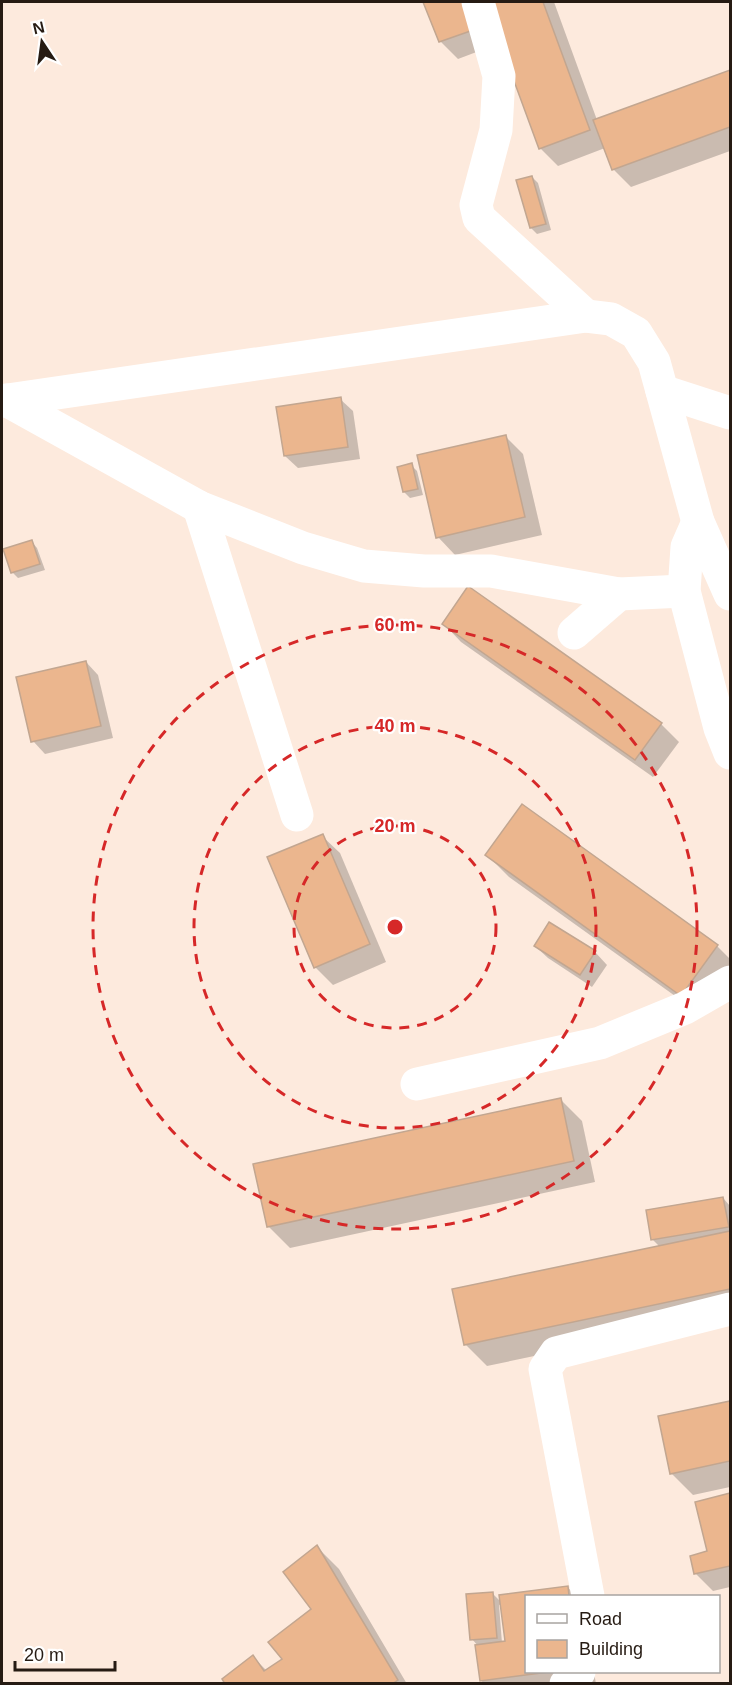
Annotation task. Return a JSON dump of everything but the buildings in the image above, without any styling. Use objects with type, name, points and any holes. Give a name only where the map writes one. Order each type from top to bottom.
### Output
[{"type":"street","points":[[478,2],[500,76],[496,130],[476,205],[479,218],[586,316]]},
{"type":"street","points":[[4,401],[586,316],[611,319],[636,333],[654,362],[698,522],[729,586]]},
{"type":"street","points":[[662,391],[730,413]]},
{"type":"street","points":[[4,401],[199,507],[303,548],[364,566],[424,571],[491,571],[620,594],[684,591]]},
{"type":"street","points":[[199,507],[297,815]]},
{"type":"street","points":[[698,522],[687,547],[684,591],[720,728],[730,753]]},
{"type":"street","points":[[574,633],[620,594]]},
{"type":"street","points":[[417,1084],[600,1043],[685,1008],[730,982]]},
{"type":"street","points":[[588,1595],[545,1369],[548,1361],[556,1353],[730,1309]]}]
